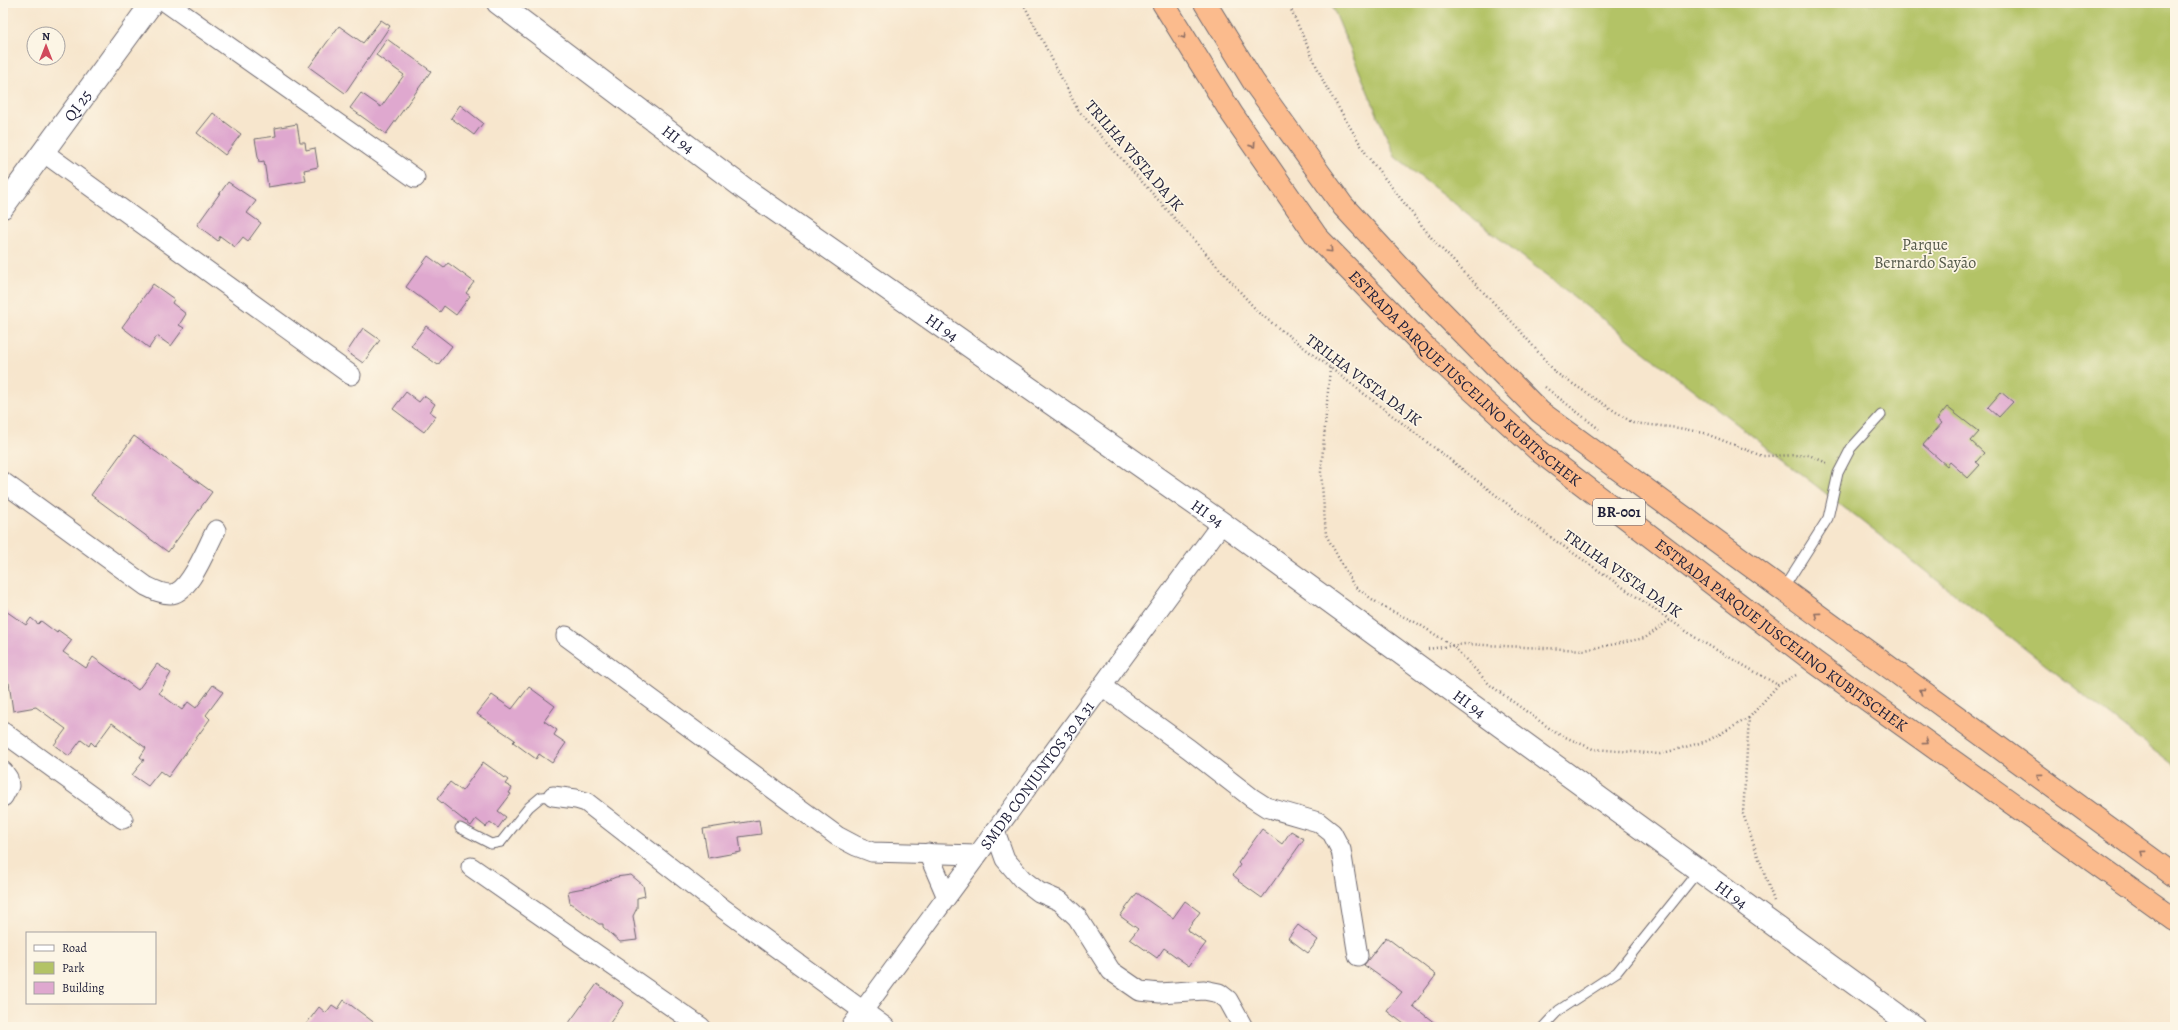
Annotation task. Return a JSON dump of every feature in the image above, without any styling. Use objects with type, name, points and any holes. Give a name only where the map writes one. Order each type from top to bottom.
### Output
[{"type":"highway","name":"ESTRADA PARQUE JUSCELINO KUBITSCHEK","points":[[1162,3],[1232,114],[1317,237],[1426,348],[1539,451],[1816,664],[2175,920]]},
{"type":"highway","name":"ESTRADA PARQUE JUSCELINO KUBITSCHEK","points":[[1205,3],[1254,82],[1343,206],[1431,301],[1540,412],[2175,876]]},
{"type":"street","name":"QI 25","points":[[3,207],[152,3]]},
{"type":"street","points":[[167,3],[415,178]]},
{"type":"street","name":"HI 94","points":[[498,3],[745,189],[1222,523],[1914,1027]]},
{"type":"street","points":[[43,152],[351,374]]},
{"type":"street","points":[[3,482],[146,586],[158,592],[171,594],[181,591],[185,587],[216,530]]},
{"type":"street","name":"SMDB CONJUNTOS 30 A 31","points":[[850,1027],[1222,523]]},
{"type":"street","points":[[566,636],[837,836],[872,852],[977,855]]},
{"type":"street","points":[[1102,686],[1266,807],[1318,822],[1332,833],[1341,850],[1358,956]]},
{"type":"street","points":[[3,732],[123,819]]},
{"type":"street","points":[[3,771],[8,778],[9,786],[3,797]]},
{"type":"street","points":[[553,796],[586,802],[725,910],[885,1027]]},
{"type":"street","points":[[995,831],[1005,859],[1018,874],[1039,892],[1060,901],[1077,916],[1111,971],[1140,991],[1160,993],[1204,990],[1219,993],[1228,1000],[1244,1027]]},
{"type":"street","points":[[928,853],[946,895]]},
{"type":"street","points":[[471,867],[701,1027]]},
{"type":"lane","points":[[1783,590],[1828,518],[1838,473],[1850,448],[1881,415]]},
{"type":"lane","points":[[460,828],[491,844],[501,842],[529,807],[542,797],[553,796]]},
{"type":"lane","points":[[1543,1027],[1559,1010],[1617,972],[1699,870]]},
{"type":"path","name":"TRILHA VISTA DA JK","points":[[1023,3],[1078,110],[1259,313],[1553,539],[1699,640],[1778,685],[1749,718]]},
{"type":"path","points":[[1288,3],[1325,85],[1368,156],[1434,241],[1516,326],[1556,373],[1633,424],[1679,428],[1704,433],[1762,456],[1809,455],[1821,459],[1838,473]]},
{"type":"path","points":[[1330,367],[1321,472],[1326,535],[1354,586],[1384,607],[1417,623],[1453,646],[1490,685],[1556,733],[1593,749],[1660,754],[1706,741],[1749,718]]},
{"type":"path","points":[[1543,386],[1605,434]]},
{"type":"path","points":[[1400,653],[1464,644],[1585,650],[1645,638],[1670,620]]},
{"type":"path","points":[[1749,718],[1743,814],[1775,904]]},
{"type":"green space","name":"Parque Bernardo Sayão","points":[[1331,3],[2175,3],[2175,766],[1395,157]]},
{"type":"building","points":[[381,20],[390,26],[345,93],[309,67],[339,26],[363,43]]},
{"type":"building","points":[[387,39],[431,71],[386,134],[350,108],[361,93],[381,107],[404,75],[376,55]]},
{"type":"building","points":[[460,105],[483,123],[474,135],[451,118]]},
{"type":"building","points":[[213,113],[241,134],[225,155],[197,133]]},
{"type":"building","points":[[297,124],[300,142],[305,142],[306,150],[315,148],[318,167],[304,170],[306,181],[268,187],[264,161],[259,162],[255,139],[276,136],[275,128]]},
{"type":"building","points":[[228,182],[256,201],[247,213],[261,223],[248,241],[243,237],[235,247],[220,236],[218,241],[197,225]]},
{"type":"building","points":[[428,256],[444,268],[448,263],[474,282],[466,293],[470,296],[456,315],[444,306],[440,312],[406,287]]},
{"type":"building","points":[[153,284],[174,299],[172,303],[186,314],[179,325],[184,328],[171,346],[157,336],[149,348],[122,327]]},
{"type":"building","points":[[426,326],[452,346],[438,365],[411,346]]},
{"type":"building","points":[[363,328],[380,340],[363,363],[347,352]]},
{"type":"building","points":[[406,392],[419,402],[424,396],[435,404],[430,412],[436,416],[424,432],[393,409]]},
{"type":"building","points":[[2001,392],[2013,402],[1999,417],[1988,407]]},
{"type":"building","points":[[1947,407],[1979,432],[1971,441],[1984,453],[1976,462],[1980,465],[1968,478],[1950,462],[1947,466],[1923,445],[1942,423],[1937,419]]},
{"type":"building","points":[[134,436],[212,492],[168,552],[91,495]]},
{"type":"building","points":[[3,609],[26,625],[31,618],[38,624],[41,621],[57,633],[58,630],[72,640],[63,652],[86,668],[93,657],[138,690],[157,664],[171,673],[159,693],[182,710],[188,702],[196,708],[213,685],[223,692],[206,715],[210,719],[168,777],[160,771],[148,786],[132,775],[144,760],[140,757],[146,748],[112,723],[95,746],[91,742],[89,746],[81,740],[69,756],[54,745],[66,729],[36,707],[13,711],[9,683],[3,679]]},
{"type":"building","points":[[529,687],[555,706],[544,721],[557,730],[554,735],[566,743],[552,763],[539,754],[536,759],[513,742],[515,740],[477,714],[492,695],[512,709]]},
{"type":"building","points":[[483,762],[508,780],[505,784],[512,788],[509,793],[511,794],[498,811],[506,817],[498,828],[490,822],[486,827],[476,819],[471,826],[437,799],[450,782],[462,791]]},
{"type":"building","points":[[759,820],[761,834],[739,837],[741,852],[708,858],[703,829]]},
{"type":"building","points":[[1262,829],[1282,844],[1291,831],[1304,839],[1262,898],[1238,881],[1239,880],[1233,875],[1240,865],[1238,863]]},
{"type":"building","points":[[631,875],[643,885],[645,896],[637,898],[637,908],[633,916],[637,940],[620,942],[603,927],[603,924],[599,924],[570,903],[568,891],[594,886],[616,877]]},
{"type":"building","points":[[1137,893],[1173,918],[1185,901],[1200,912],[1187,930],[1206,943],[1189,966],[1164,948],[1157,958],[1130,939],[1138,929],[1120,916]]},
{"type":"building","points":[[1298,925],[1318,940],[1308,953],[1288,938]]},
{"type":"building","points":[[1386,937],[1436,975],[1413,1006],[1440,1027],[1408,1027],[1388,1012],[1387,1010],[1402,992],[1364,965]]},
{"type":"building","points":[[597,984],[624,1003],[607,1027],[566,1027]]},
{"type":"building","points":[[344,1000],[380,1027],[304,1027],[319,1007],[326,1013],[332,1005],[338,1009]]}]
